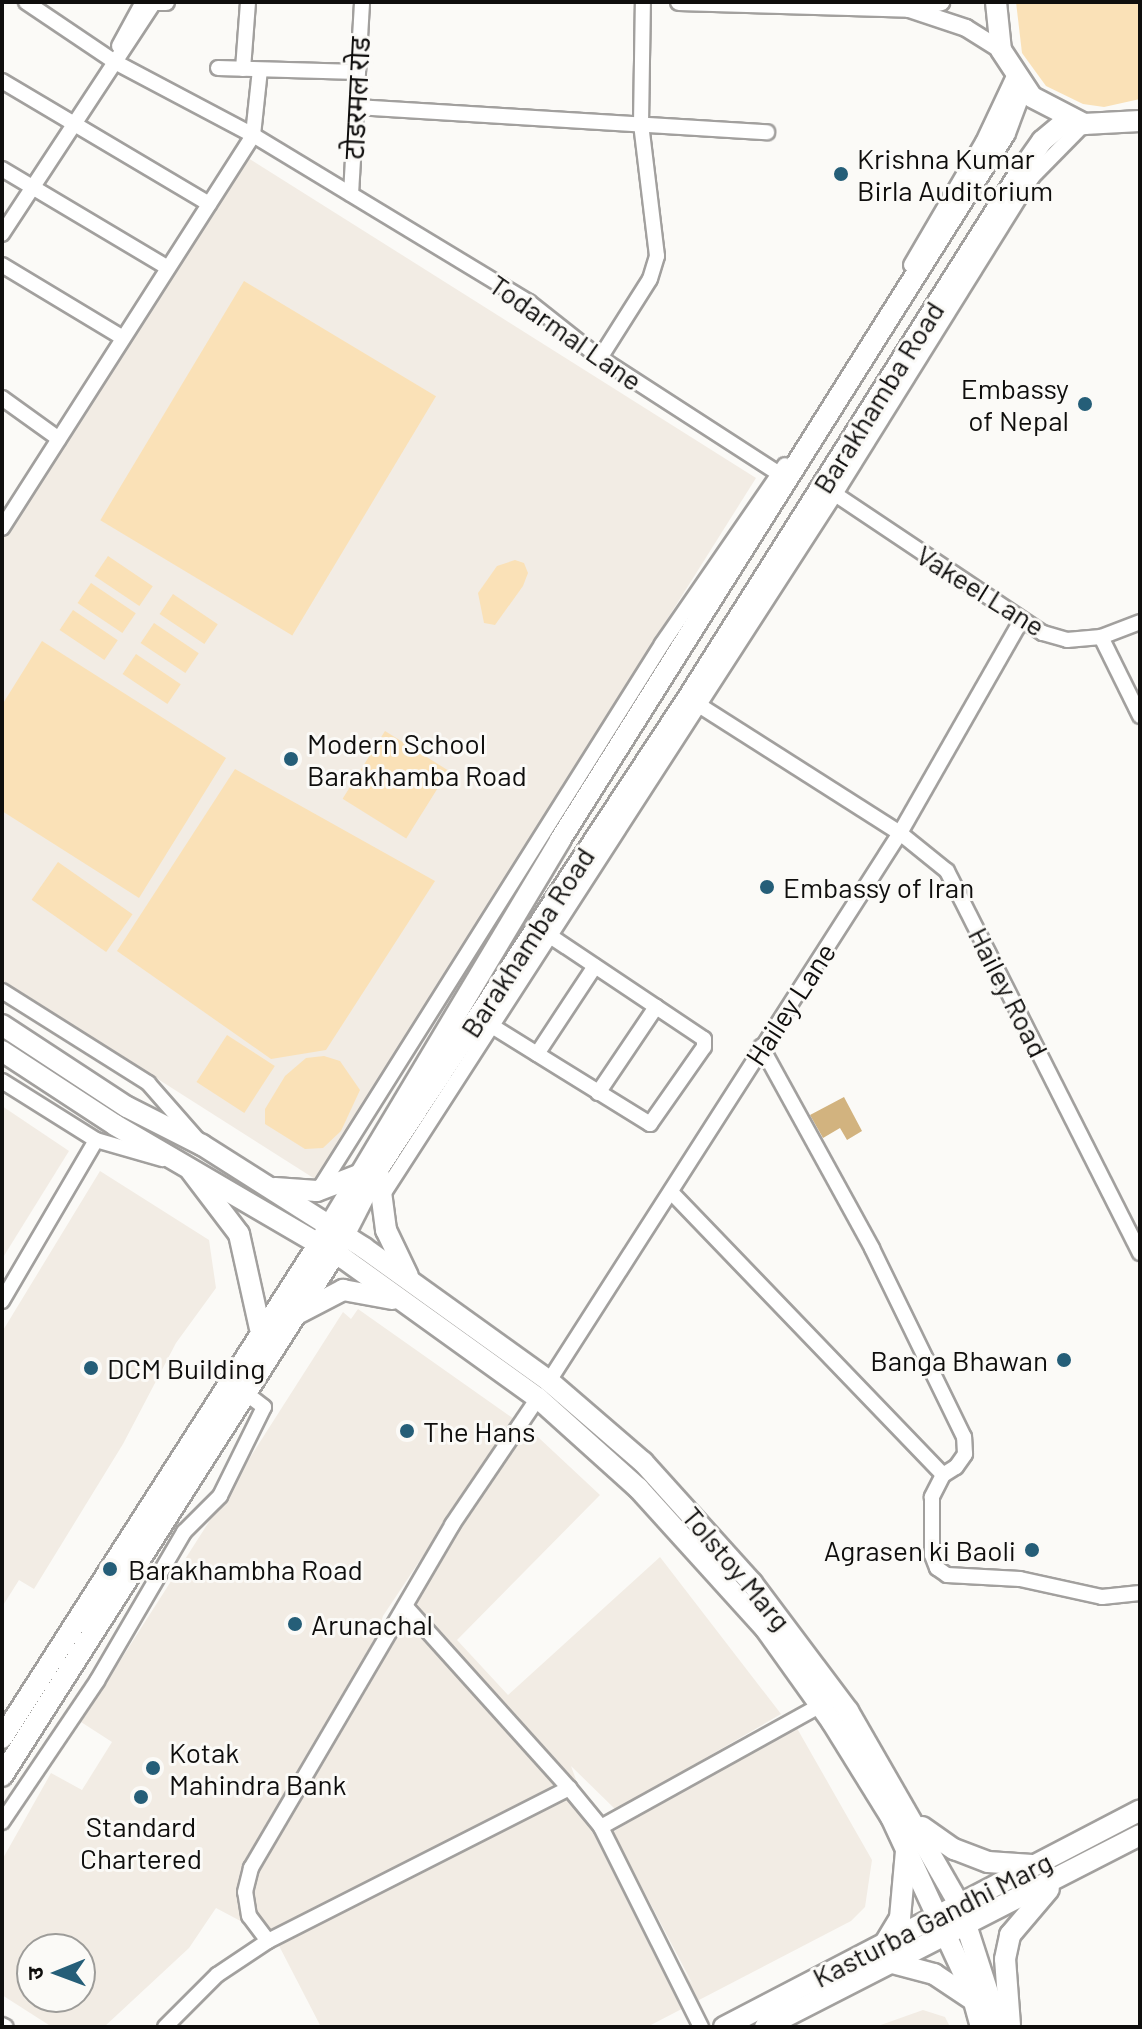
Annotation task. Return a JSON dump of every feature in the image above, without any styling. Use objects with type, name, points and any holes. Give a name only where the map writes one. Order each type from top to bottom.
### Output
[{"type":"main road","points":[[996,2],[1001,50],[1018,81],[1076,122],[1135,127]]},
{"type":"main road","name":"Barakhamba Road","points":[[2,1776],[293,1316],[370,1171],[651,680],[1005,133],[1018,81]]},
{"type":"main road","name":"Barakhamba Road","points":[[370,1171],[693,701],[1021,171],[1042,141],[1076,122]]},
{"type":"main road","points":[[2,1025],[127,1107],[202,1145],[263,1186],[332,1240]]},
{"type":"main road","points":[[2,1051],[189,1168],[332,1240]]},
{"type":"main road","points":[[189,1168],[239,1234],[260,1329]]},
{"type":"main road","points":[[263,1186],[317,1191],[370,1171],[408,1293],[343,1290],[293,1316]]},
{"type":"main road","name":"Barakhamba Road","points":[[2,1738],[260,1329],[332,1240]]},
{"type":"main road","name":"Tolstoy Marg","points":[[332,1240],[643,1462],[711,1533],[848,1711],[913,1819],[963,1914],[999,2027]]},
{"type":"main road","name":"Tolstoy Marg","points":[[544,1390],[692,1543],[821,1705],[906,1849],[976,2002],[981,2027]]},
{"type":"main road","name":"Kasturba Gandhi Marg","points":[[963,1914],[1037,1865],[1140,1810]]},
{"type":"main road","points":[[913,1819],[940,1842],[971,1856],[1005,1865],[1037,1865]]},
{"type":"main road","name":"Kasturba Gandhi Marg","points":[[724,2027],[887,1952],[940,1924],[1063,1875],[1140,1835]]},
{"type":"main road","points":[[906,1849],[900,1918],[887,1952],[945,1979],[976,2002]]},
{"type":"main road","points":[[1010,2027],[1005,1959],[1010,1935],[1063,1875]]},
{"type":"main road","name":"Kasturba Gandhi Marg","points":[[765,2027],[887,1952]]},
{"type":"street","points":[[2,234],[153,2]]},
{"type":"street","points":[[243,69],[248,2]]},
{"type":"street","name":"टोडरमल रोड","points":[[351,194],[362,2]]},
{"type":"street","points":[[600,358],[650,279],[657,256],[641,124],[643,2]]},
{"type":"street","points":[[679,2],[909,9],[941,2]]},
{"type":"street","name":"Todarmal Lane","points":[[33,4],[115,62],[253,135],[529,302],[600,358],[779,474]]},
{"type":"street","points":[[909,9],[966,28],[1001,50]]},
{"type":"street","points":[[218,68],[358,72]]},
{"type":"street","points":[[2,528],[253,135],[260,70]]},
{"type":"street","points":[[2,81],[209,204]]},
{"type":"street","points":[[317,1191],[651,680],[919,251],[1018,81]]},
{"type":"street","points":[[355,107],[767,132]]},
{"type":"street","points":[[380,1199],[550,936],[693,701],[835,494],[1032,177],[1076,122]]},
{"type":"street","points":[[2,169],[168,268]]},
{"type":"street","points":[[2,265],[123,338]]},
{"type":"street","points":[[2,398],[59,439]]},
{"type":"street","name":"Vakeel Lane","points":[[835,494],[1021,621],[1067,640],[1101,637],[1140,622]]},
{"type":"street","name":"Hailey Lane","points":[[268,1941],[249,1916],[245,1892],[251,1868],[407,1608],[459,1515],[672,1193],[761,1046],[900,833],[1021,621]]},
{"type":"street","points":[[1101,637],[1140,716]]},
{"type":"street","name":"Hailey Road","points":[[693,701],[900,833],[947,871],[1140,1253]]},
{"type":"street","points":[[492,1026],[653,1124],[696,1060],[704,1039],[550,936]]},
{"type":"street","points":[[537,1054],[595,966]]},
{"type":"street","points":[[2,991],[148,1083],[202,1145]]},
{"type":"street","points":[[598,1093],[656,1007]]},
{"type":"street","points":[[761,1046],[872,1248],[964,1437],[965,1454],[943,1475],[932,1497],[932,1555],[937,1568],[947,1575],[1020,1579],[1102,1597],[1140,1593]]},
{"type":"street","points":[[2,1081],[96,1140],[189,1168]]},
{"type":"street","points":[[2,1301],[96,1140]]},
{"type":"street","points":[[672,1193],[943,1475]]},
{"type":"street","points":[[2,1822],[97,1681],[184,1532],[220,1496],[264,1407],[244,1392]]},
{"type":"street","points":[[407,1608],[601,1827],[701,2027]]},
{"type":"street","points":[[601,1827],[821,1705]]},
{"type":"street","points":[[2,1783],[20,1794]]},
{"type":"street","points":[[165,2027],[217,1975],[268,1941],[569,1788]]},
{"type":"shaded area","points":[[1016,2],[1140,2],[1140,99],[1104,107],[1083,104],[1046,86],[1022,53]]},
{"type":"shaded area","name":"Modern School Barakhamba Road","points":[[245,156],[756,478],[315,1179],[2,980],[2,538]]},
{"type":"shaded area","points":[[244,281],[436,396],[292,636],[100,520]]},
{"type":"shaded area","points":[[108,556],[153,586],[139,606],[95,576]]},
{"type":"shaded area","points":[[515,560],[524,563],[528,573],[523,586],[495,625],[484,623],[478,593],[497,566]]},
{"type":"shaded area","points":[[91,583],[136,613],[122,633],[78,603]]},
{"type":"shaded area","points":[[173,594],[218,624],[204,644],[160,614]]},
{"type":"shaded area","points":[[73,610],[118,640],[104,660],[60,630]]},
{"type":"shaded area","points":[[154,623],[199,653],[185,673],[141,643]]},
{"type":"shaded area","points":[[42,641],[226,758],[139,898],[2,811],[2,705]]},
{"type":"shaded area","points":[[136,654],[181,684],[167,704],[123,674]]},
{"type":"shaded area","points":[[385,731],[449,771],[406,839],[343,799]]},
{"type":"shaded area","points":[[235,769],[435,881],[326,1050],[271,1059],[117,951]]},
{"type":"shaded area","points":[[58,862],[133,914],[106,952],[32,900]]},
{"type":"shaded area","points":[[227,1035],[275,1066],[244,1113],[197,1082]]},
{"type":"shaded area","points":[[324,1056],[340,1061],[360,1090],[341,1131],[323,1148],[305,1149],[265,1124],[265,1109],[285,1076],[306,1058]]},
{"type":"shaded area","points":[[844,1097],[862,1131],[847,1140],[840,1128],[823,1138],[810,1115]]},
{"type":"shaded area","points":[[2,1106],[69,1151],[2,1259]]},
{"type":"shaded area","points":[[100,1171],[209,1240],[216,1288],[176,1343],[123,1444],[34,1589],[19,1580],[2,1607],[2,1332]]},
{"type":"shaded area","points":[[358,1309],[514,1419],[383,1616],[354,1711],[414,1601],[524,1424],[600,1495],[457,1640],[508,1695],[660,1557],[781,1714],[616,1810],[571,1766],[593,1826],[693,1985],[613,1832],[794,1723],[872,1860],[865,1907],[851,1921],[647,2027],[321,2027],[276,1940],[216,1908],[189,1948],[104,2027],[52,2027],[30,2013],[96,2013],[96,1933],[16,1933],[16,2004],[2,1995],[2,1860],[51,1773],[82,1790],[112,1742],[81,1722],[343,1312],[351,1319]]},
{"type":"shaded area","points":[[923,2010],[945,2017],[950,2027],[875,2027]]},
{"type":"place","name":"Krishna Kumar Birla Auditorium","points":[[841,174]]},
{"type":"place","name":"Embassy of Nepal","points":[[1085,404]]},
{"type":"place","name":"Modern School Barakhamba Road","points":[[291,759]]},
{"type":"place","name":"Embassy of Iran","points":[[767,887]]},
{"type":"place","name":"Banga Bhawan","points":[[1064,1360]]},
{"type":"place","name":"DCM Building","points":[[91,1368]]},
{"type":"place","name":"The Hans","points":[[407,1431]]},
{"type":"place","name":"Agrasen ki Baoli","points":[[1032,1550]]},
{"type":"place","name":"Barakhambha Road","points":[[110,1569]]},
{"type":"place","name":"Arunachal","points":[[295,1624]]},
{"type":"place","name":"Kotak Mahindra Bank","points":[[153,1768]]},
{"type":"place","name":"Standard Chartered","points":[[141,1797]]}]
